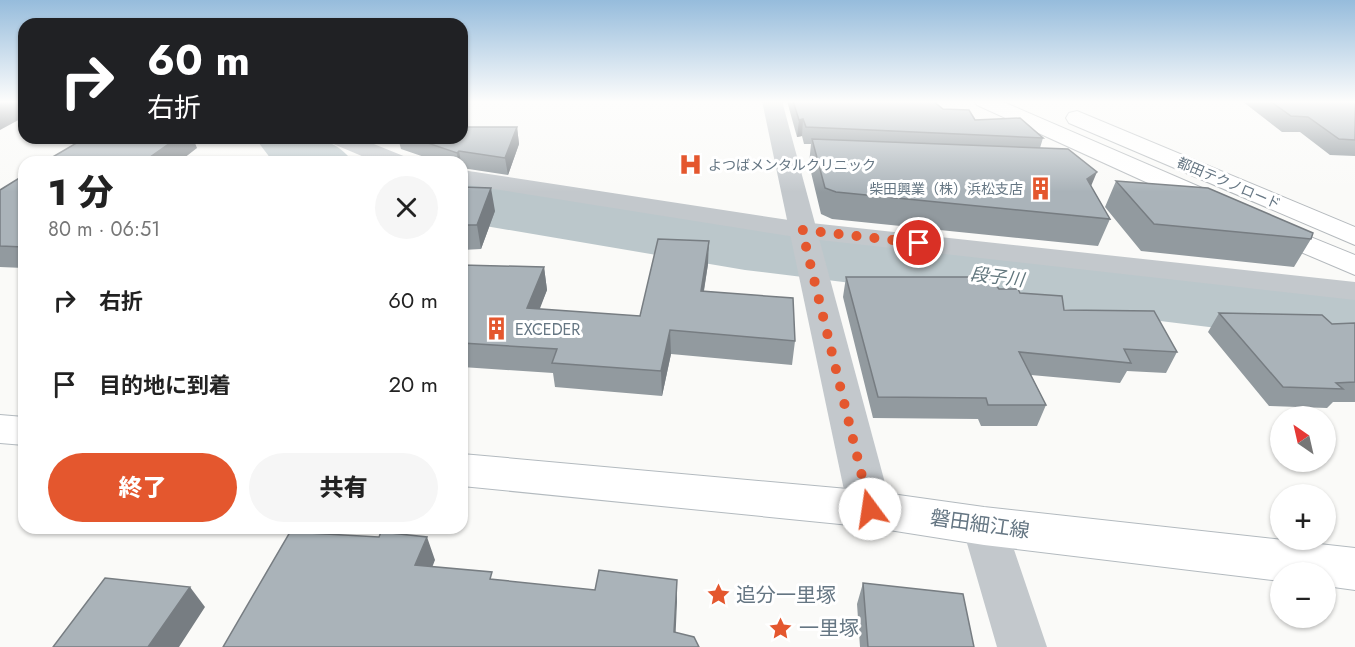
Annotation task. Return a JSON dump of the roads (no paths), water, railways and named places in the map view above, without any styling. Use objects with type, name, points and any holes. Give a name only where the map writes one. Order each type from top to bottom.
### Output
[{"type":"main road","name":"都田テクノロード","points":[[1052,131],[1355,266]]},
{"type":"main road","name":"都田テクノロード","points":[[1107,131],[1355,237]]},
{"type":"main road","points":[[0,429],[18,430]]},
{"type":"main road","name":"磐田細江線","points":[[468,471],[870,509],[984,526],[1355,569]]},
{"type":"street","points":[[785,131],[795,154],[807,250],[870,509]]},
{"type":"street","points":[[354,144],[382,156]]},
{"type":"street","points":[[468,178],[807,250],[1355,291]]},
{"type":"street","points":[[984,526],[1022,647]]},
{"type":"waterway","name":"段子川","points":[[290,144],[311,156]]},
{"type":"waterway","name":"段子川","points":[[468,203],[745,248],[1355,319]]},
{"type":"place","name":"よつばメンタルクリニック","points":[[690,165]]},
{"type":"place","name":"柴田興業（株）浜松支店","points":[[1041,189]]},
{"type":"place","name":"EXCEDER","points":[[497,329]]},
{"type":"place","name":"追分一里塚","points":[[718,595]]},
{"type":"place","name":"一里塚","points":[[781,628]]}]
